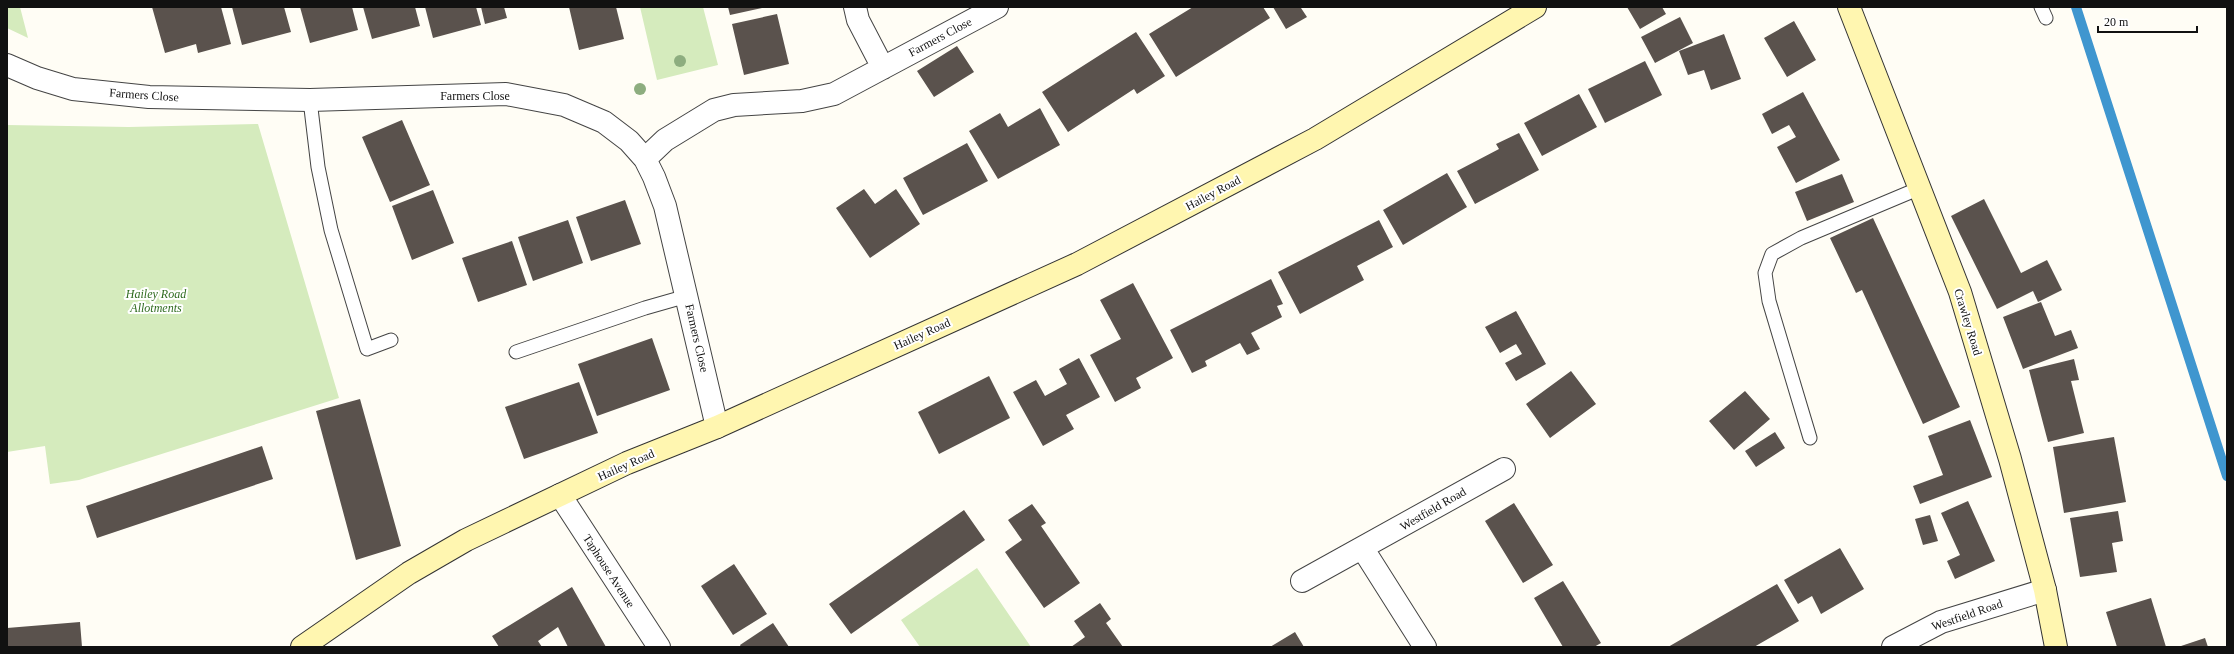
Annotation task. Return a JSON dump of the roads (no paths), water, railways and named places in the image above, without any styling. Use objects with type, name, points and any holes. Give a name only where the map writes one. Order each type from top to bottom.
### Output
[{"type":"main road","name":"Hailey Road","points":[[302,647],[409,573],[466,540],[628,464],[717,427],[1077,264],[1315,139],[1536,7]]},
{"type":"main road","name":"Crawley Road","points":[[1851,8],[1960,292],[2010,459],[2045,590],[2056,647]]},
{"type":"street","points":[[855,7],[858,20],[883,68]]},
{"type":"street","name":"Farmers Close","points":[[645,159],[665,140],[714,110],[734,105],[802,101],[834,94],[996,7]]},
{"type":"street","name":"Farmers Close","points":[[7,65],[37,78],[72,89],[149,97],[310,100],[506,94],[564,106],[604,122],[629,141],[645,159],[654,177],[665,206],[717,427]]},
{"type":"street","name":"Westfield Road","points":[[1302,581],[1363,549],[1504,469]]},
{"type":"street","name":"Taphouse Avenue","points":[[560,495],[659,647]]},
{"type":"street","points":[[1363,549],[1425,647]]},
{"type":"street","name":"Westfield Road","points":[[1893,647],[1940,622],[2045,590]]},
{"type":"lane","points":[[310,100],[318,167],[331,230],[367,348],[391,340]]},
{"type":"lane","points":[[1810,438],[1769,301],[1765,273],[1772,254],[1801,238],[1920,188]]},
{"type":"lane","points":[[516,352],[645,308],[687,296]]},
{"type":"waterway","points":[[2076,7],[2227,476]]},
{"type":"park label","name":"Hailey Road Allotments","points":[[156,301]]}]
